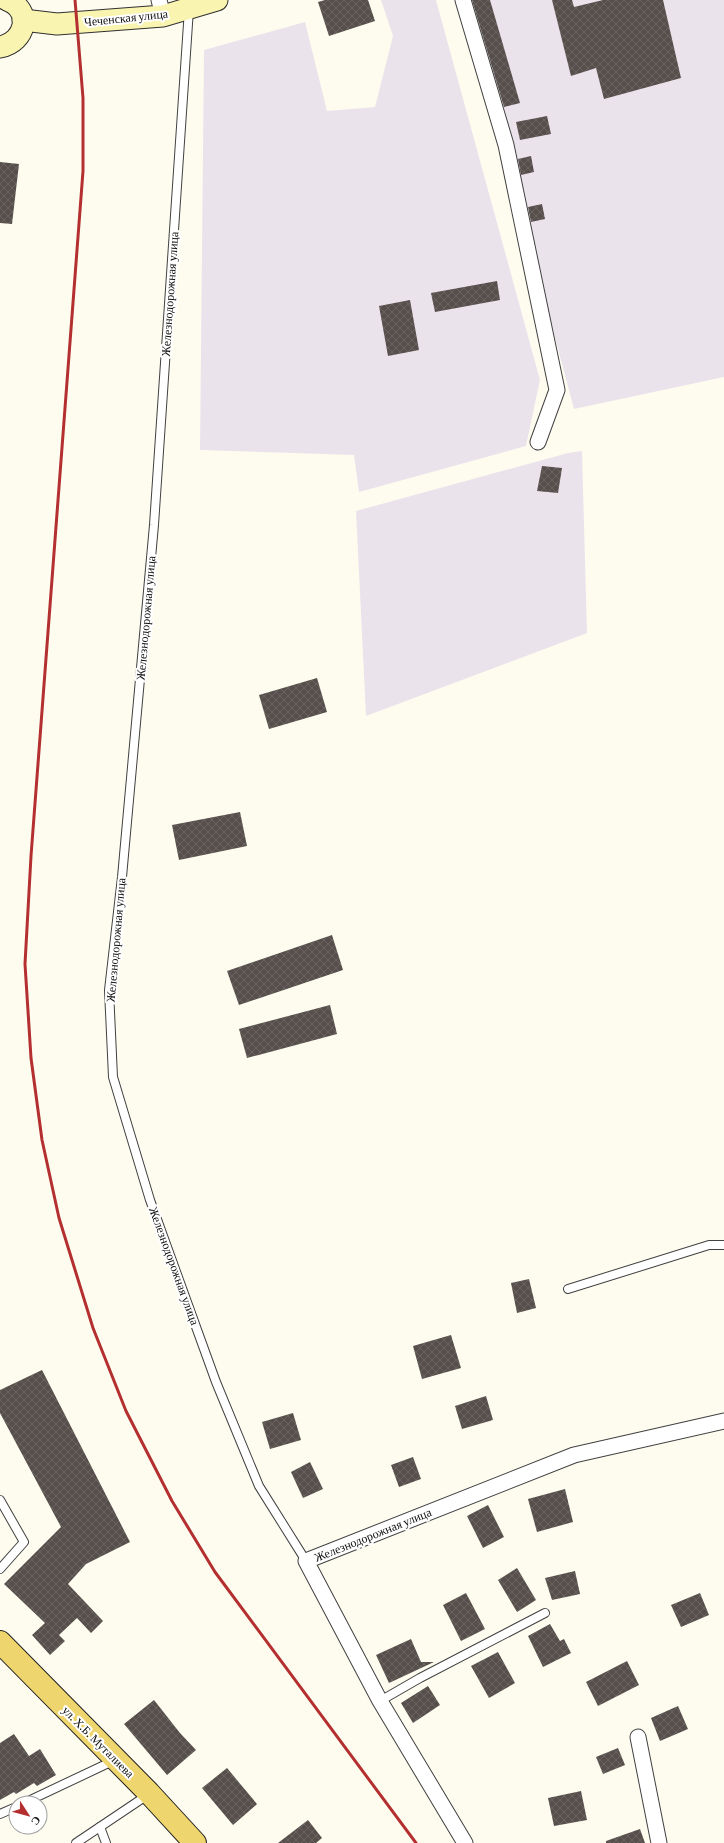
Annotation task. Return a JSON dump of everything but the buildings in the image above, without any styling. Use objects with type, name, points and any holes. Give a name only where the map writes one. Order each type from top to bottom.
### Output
[{"type":"main road","name":"Чеченская улица","points":[[57,24],[161,8],[189,9],[217,0]]},
{"type":"main road","points":[[6,48],[20,35],[18,8],[57,24]]},
{"type":"main road","points":[[6,48],[57,24]]},
{"type":"main road","name":"ул. Х.Б. Муталиева","points":[[0,1642],[195,1843]]},
{"type":"street","points":[[463,0],[506,145],[557,390],[538,442]]},
{"type":"street","name":"Железнодорожная улица","points":[[306,1561],[574,1455],[724,1421]]},
{"type":"street","points":[[306,1561],[380,1701],[465,1843]]},
{"type":"street","points":[[638,1737],[659,1843]]},
{"type":"lane","name":"Железнодорожная улица","points":[[189,9],[154,525],[122,877],[109,990],[112,1077],[150,1200],[216,1382],[259,1486],[306,1561]]},
{"type":"lane","points":[[568,1289],[709,1245],[724,1245]]},
{"type":"lane","points":[[0,1500],[24,1542],[0,1570]]},
{"type":"lane","points":[[380,1701],[420,1678],[545,1613]]},
{"type":"lane","points":[[41,1795],[116,1760]]},
{"type":"lane","points":[[76,1843],[149,1794]]},
{"type":"lane","points":[[100,1827],[106,1843]]},
{"type":"shaded area","points":[[381,0],[436,0],[540,380],[526,446],[359,492],[354,455],[200,450],[204,50],[305,22],[327,111],[375,107],[393,36]]},
{"type":"shaded area","points":[[465,0],[724,0],[724,377],[574,409]]},
{"type":"shaded area","points":[[582,451],[587,633],[366,716],[356,511],[568,453]]},
{"type":"railway","points":[[75,0],[83,98],[83,171],[31,856],[25,964],[31,1058],[42,1140],[59,1218],[93,1328],[126,1411],[172,1501],[215,1572],[416,1843]]}]
